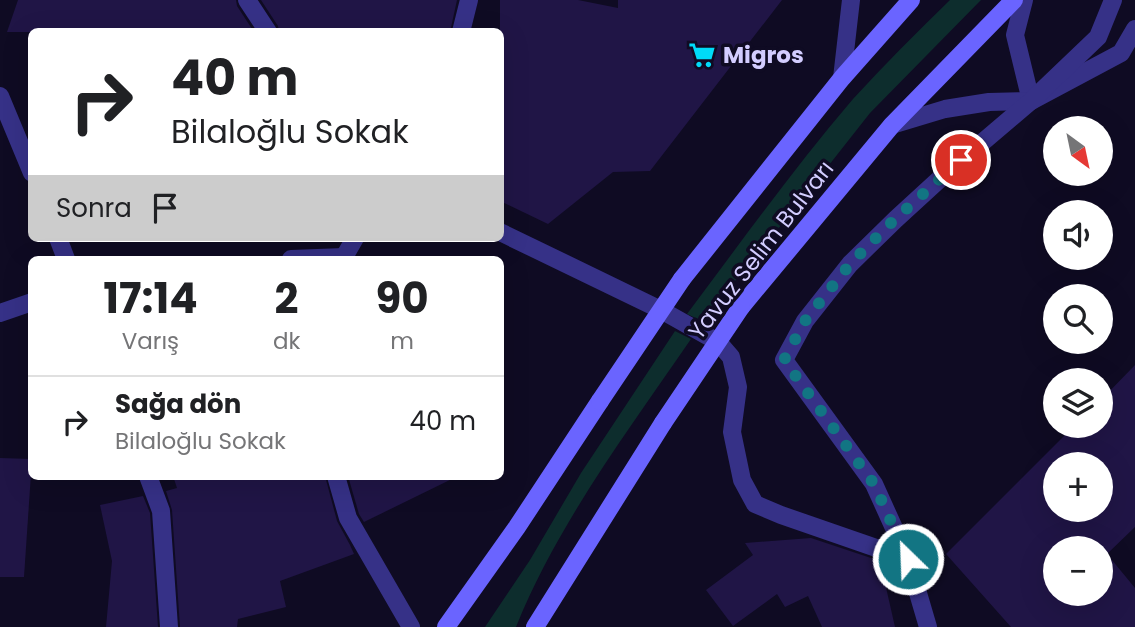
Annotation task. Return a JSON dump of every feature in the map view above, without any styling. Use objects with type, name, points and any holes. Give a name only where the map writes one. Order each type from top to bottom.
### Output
[{"type":"main road","name":"Yavuz Selim Bulvarı","points":[[446,627],[517,527],[682,279],[842,78],[911,0]]},
{"type":"main road","name":"Yavuz Selim Bulvarı","points":[[535,627],[663,424],[741,307],[892,125],[1014,0]]},
{"type":"street","points":[[247,0],[265,28]]},
{"type":"street","points":[[462,28],[469,0]]},
{"type":"street","points":[[842,78],[851,0]]},
{"type":"street","points":[[1024,0],[1015,35],[1031,101]]},
{"type":"street","points":[[928,627],[908,559],[874,484],[784,360],[805,321],[850,264],[944,174],[1031,101],[1098,37],[1113,0]]},
{"type":"street","points":[[892,125],[945,109],[989,102],[1031,101],[1121,53],[1135,29]]},
{"type":"street","points":[[0,96],[28,163]]},
{"type":"street","points":[[504,234],[661,310],[718,342],[731,357],[738,387],[733,432],[742,480],[755,504],[908,559]]},
{"type":"street","points":[[0,313],[28,303]]},
{"type":"street","points":[[149,480],[161,512],[169,627]]},
{"type":"street","points":[[337,480],[348,518],[411,627]]},
{"type":"green space","points":[[950,0],[981,0],[870,113],[702,321],[687,314],[831,125]]},
{"type":"green space","points":[[675,331],[691,339],[573,514],[516,627],[485,627],[530,560],[581,473]]},
{"type":"building","points":[[18,0],[236,0],[251,28],[28,28],[28,32],[7,32]]},
{"type":"building","points":[[261,0],[457,0],[451,28],[278,26]]},
{"type":"building","points":[[500,0],[578,0],[618,8],[618,0],[782,0],[650,171],[613,172],[548,224],[504,203],[504,28],[500,28]]},
{"type":"building","points":[[1135,365],[1135,527],[1113,548],[1113,536],[1043,536],[1043,606],[1113,606],[1113,561],[1135,588],[1135,627],[1011,627],[946,554],[1043,457],[1043,522],[1113,522],[1113,452],[1048,452],[1062,438],[1113,438],[1113,388]]},
{"type":"building","points":[[0,458],[28,459],[28,480],[31,480],[24,577],[0,577]]},
{"type":"building","points":[[174,480],[326,480],[337,521],[354,554],[280,581],[286,607],[238,619],[237,627],[180,627],[172,510],[166,491],[177,488]]},
{"type":"building","points":[[349,480],[450,480],[364,522]]},
{"type":"building","points":[[143,496],[150,513],[158,627],[106,627],[112,561],[100,505]]},
{"type":"building","points":[[811,538],[880,561],[895,627],[822,627],[808,596],[785,607],[777,594],[733,626],[706,590],[753,555],[745,543]]},
{"type":"place","name":"Migros","points":[[702,55]]},
{"type":"route","points":[[908,559],[874,484],[784,360],[805,321],[850,264],[961,160]]}]
